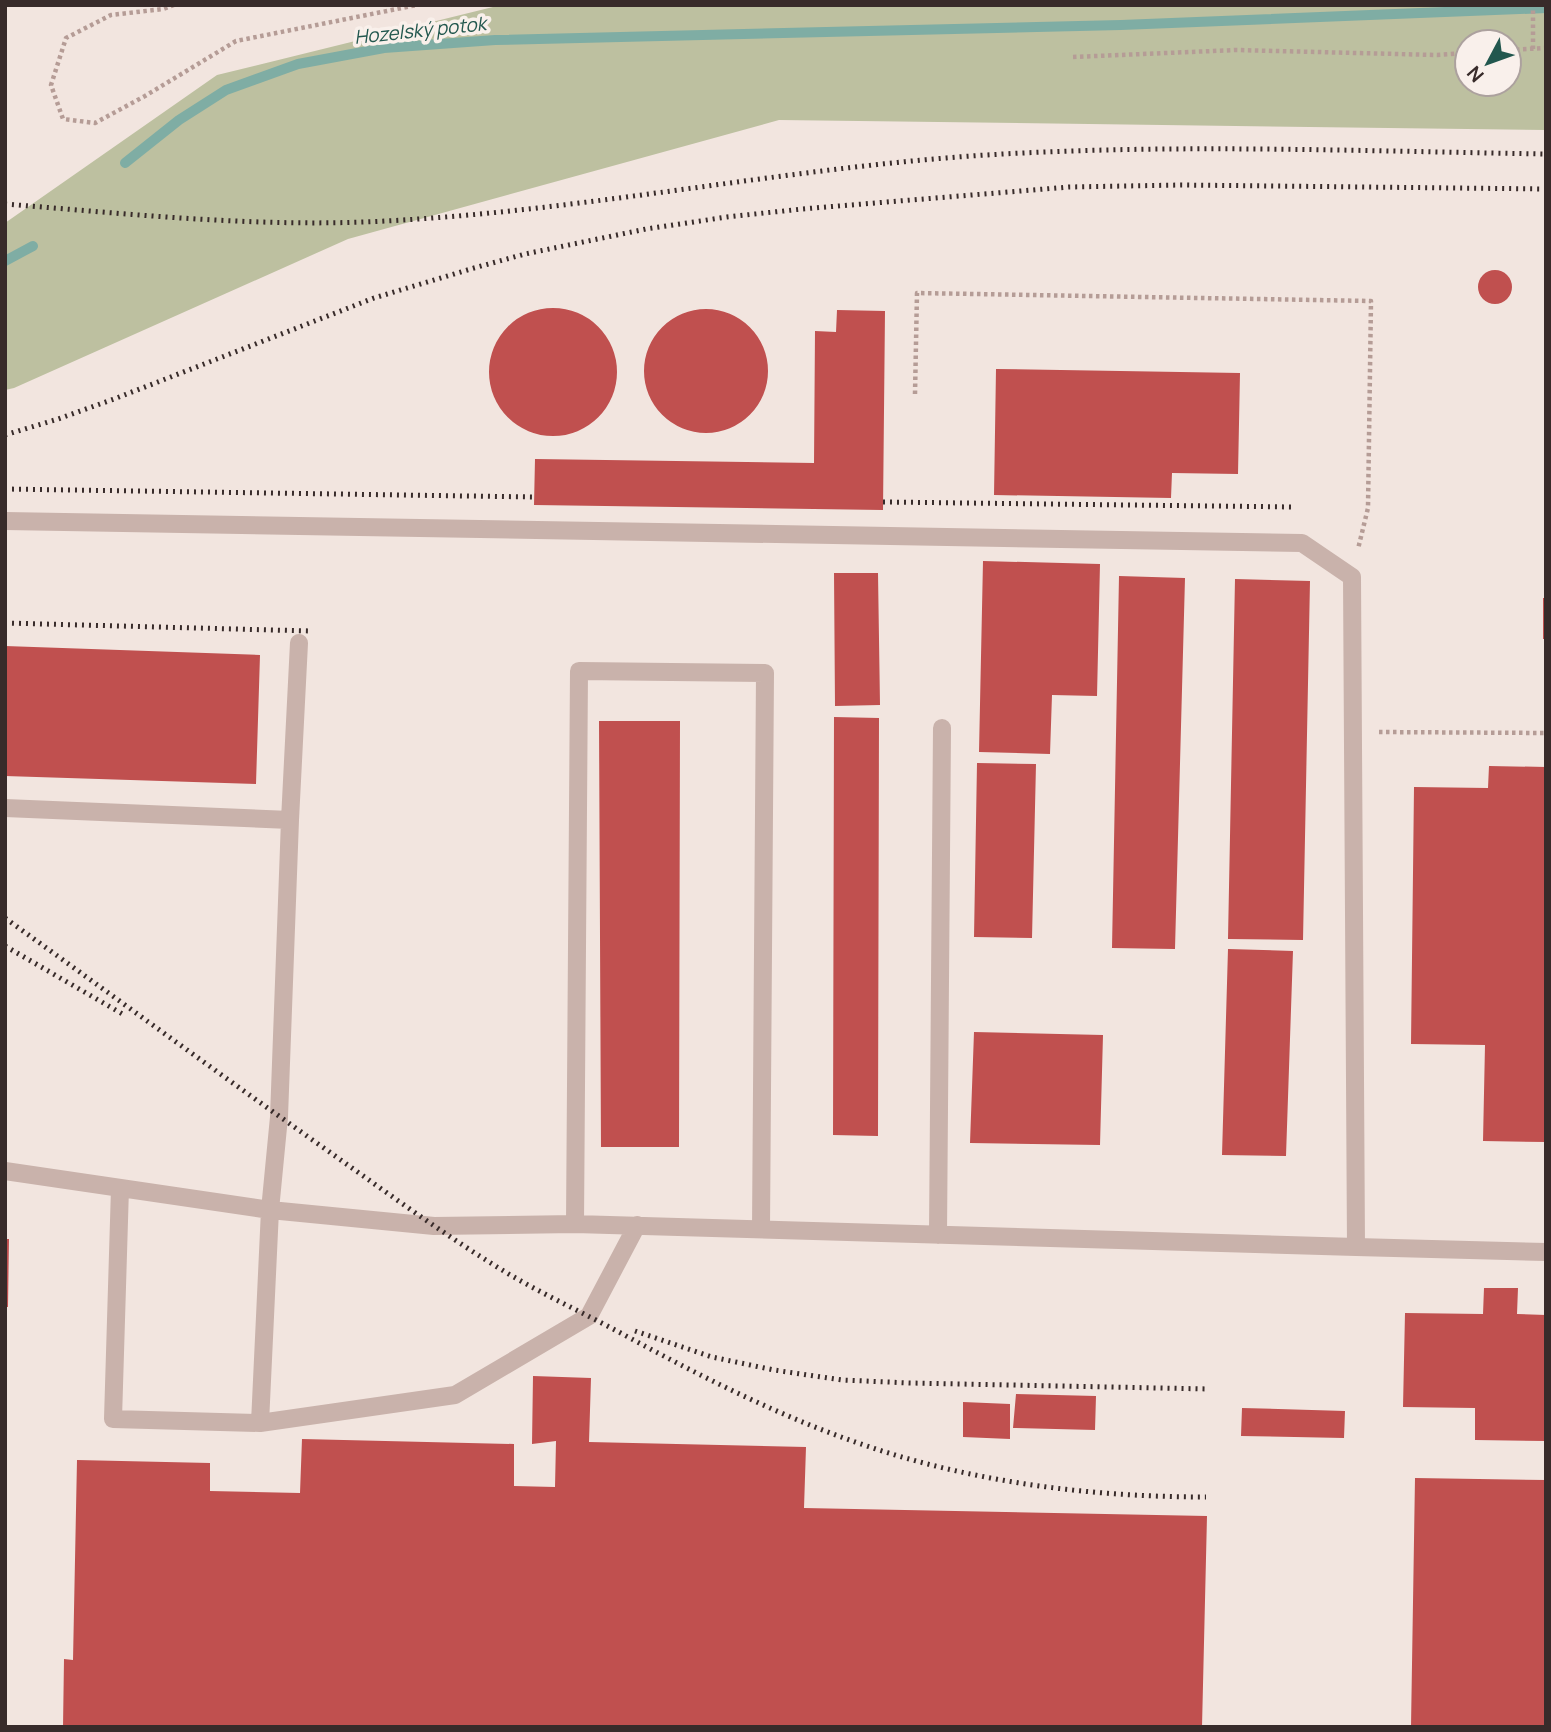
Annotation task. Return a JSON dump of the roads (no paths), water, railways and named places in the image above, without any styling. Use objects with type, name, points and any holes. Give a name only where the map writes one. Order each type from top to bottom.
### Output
[{"type":"lane","points":[[5,521],[1302,543],[1352,577],[1356,1247]]},
{"type":"lane","points":[[260,1423],[270,1210],[279,1117],[299,643]]},
{"type":"lane","points":[[575,1224],[579,671],[765,673],[761,1229]]},
{"type":"lane","points":[[938,1235],[942,728]]},
{"type":"lane","points":[[5,808],[290,820]]},
{"type":"lane","points":[[5,1171],[270,1210],[434,1226],[637,1225],[1546,1252]]},
{"type":"lane","points":[[120,1188],[113,1419],[260,1423],[455,1395],[589,1316],[637,1225]]},
{"type":"waterway","name":"Hozelský potok","points":[[125,163],[179,120],[226,90],[298,64],[384,48],[495,40],[1121,25],[1546,8]]},
{"type":"waterway","name":"Hozelský potok","points":[[5,261],[33,246]]},
{"type":"railway","points":[[5,204],[195,219],[338,223],[532,209],[898,162],[971,156],[1187,149],[1546,154]]},
{"type":"railway","points":[[5,435],[114,399],[374,298],[525,254],[646,229],[802,209],[1069,187],[1182,185],[1546,189]]},
{"type":"railway","points":[[5,489],[534,497]]},
{"type":"railway","points":[[883,502],[1294,507]]},
{"type":"railway","points":[[5,623],[311,631]]},
{"type":"railway","points":[[5,918],[464,1246],[537,1290],[716,1383],[838,1436],[952,1470],[1079,1491],[1206,1497]]},
{"type":"railway","points":[[5,946],[126,1016]]},
{"type":"railway","points":[[635,1331],[712,1357],[842,1380],[1209,1389]]}]
